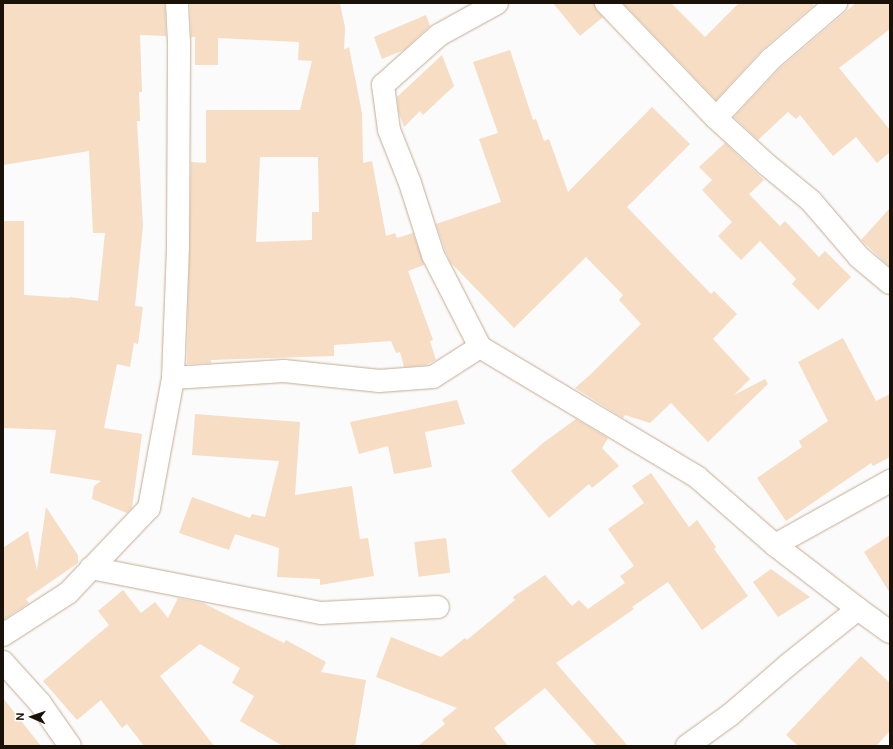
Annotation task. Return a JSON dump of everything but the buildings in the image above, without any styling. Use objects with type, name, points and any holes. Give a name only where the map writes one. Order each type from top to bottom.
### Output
[{"type":"street","points":[[3,634],[68,593],[149,508],[172,378],[178,239],[179,44],[177,3]]},
{"type":"street","points":[[497,3],[439,35],[384,85],[389,130],[410,183],[433,255],[480,347],[697,477],[775,545],[890,632]]},
{"type":"street","points":[[606,3],[716,118],[766,164],[811,201],[859,257],[890,283]]},
{"type":"street","points":[[716,118],[771,59],[836,3]]},
{"type":"street","points":[[172,378],[284,371],[379,381],[433,377],[480,347]]},
{"type":"street","points":[[775,545],[890,481]]},
{"type":"street","points":[[91,568],[321,613],[438,607]]},
{"type":"street","points":[[687,746],[730,715],[789,664],[858,609]]},
{"type":"street","points":[[3,662],[40,703],[70,746]]}]
